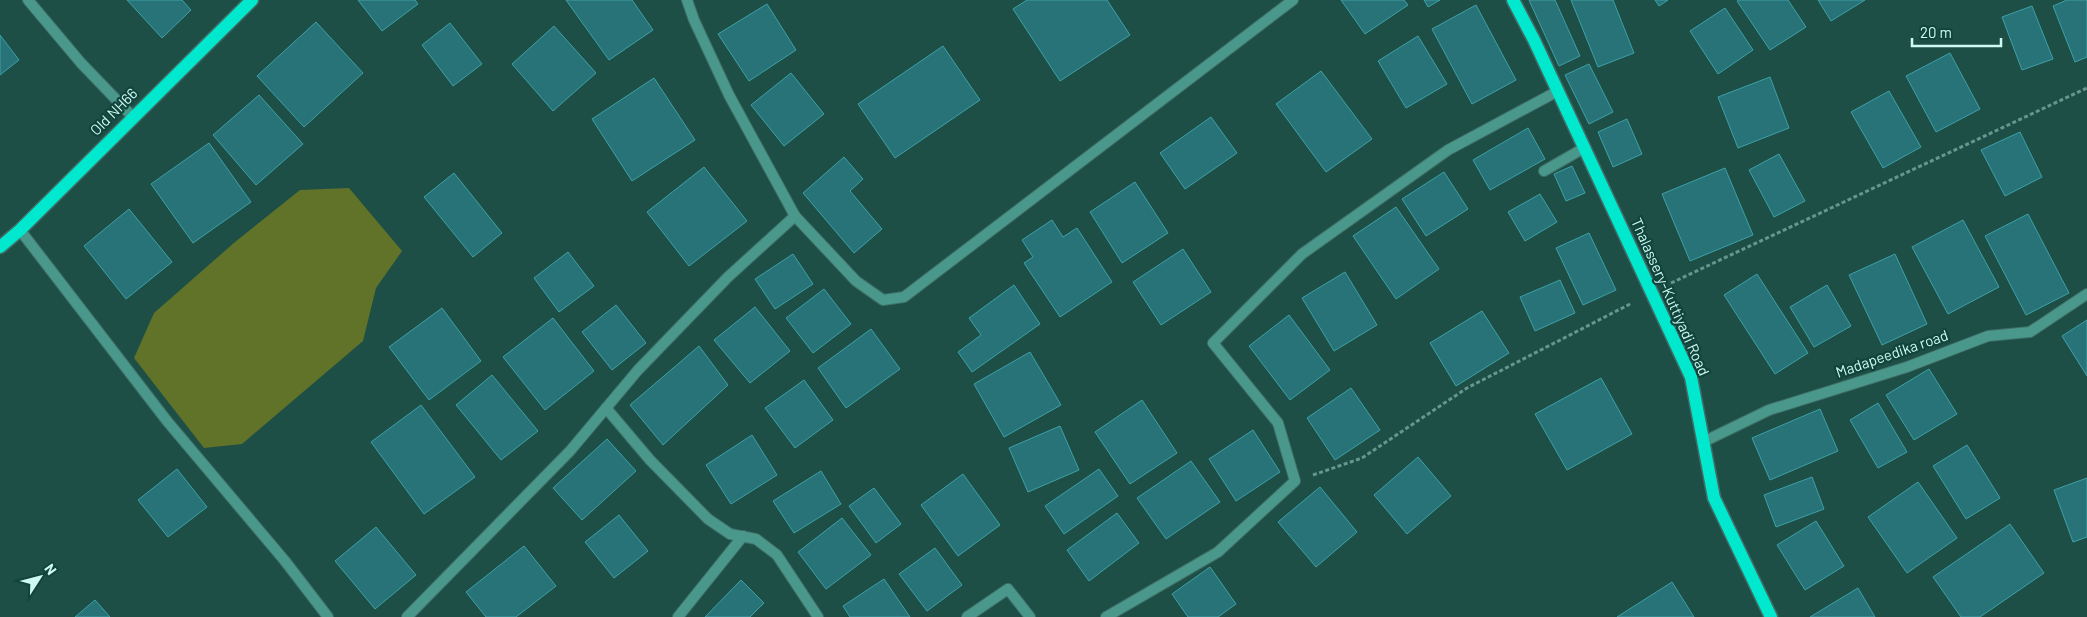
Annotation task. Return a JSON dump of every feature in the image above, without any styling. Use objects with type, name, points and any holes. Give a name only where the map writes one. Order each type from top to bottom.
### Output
[{"type":"main road","name":"Old NH66","points":[[0,246],[20,230],[132,116],[252,0]]},
{"type":"main road","name":"Thalassery-Kuttiyadi Road","points":[[1513,0],[1558,91],[1691,377],[1714,498],[1772,617]]},
{"type":"street","points":[[28,0],[81,63],[132,116]]},
{"type":"street","points":[[687,0],[694,20],[729,95],[795,216],[856,281],[883,300],[904,297],[1293,0]]},
{"type":"street","points":[[1106,617],[1218,552],[1294,481],[1278,423],[1213,343],[1302,254],[1448,150],[1558,91]]},
{"type":"street","points":[[1544,171],[1584,148]]},
{"type":"street","points":[[407,617],[570,451],[638,370],[728,277],[795,216]]},
{"type":"street","points":[[20,230],[167,421],[285,561],[328,617]]},
{"type":"street","name":"Madapeedika road","points":[[1703,442],[1769,410],[1907,367],[1988,336],[2030,332],[2087,294]]},
{"type":"street","points":[[606,408],[650,460],[708,519],[730,534],[756,539],[777,554],[818,617]]},
{"type":"street","points":[[678,617],[743,536]]},
{"type":"street","points":[[967,617],[1008,589],[1030,617]]},
{"type":"path","points":[[1294,481],[1362,458],[1467,388],[1652,292],[2087,88]]},
{"type":"green space","points":[[349,188],[402,251],[376,288],[363,341],[242,444],[204,448],[134,358],[154,313],[235,242],[300,190]]},
{"type":"building","points":[[127,0],[182,0],[191,10],[162,38]]},
{"type":"building","points":[[358,0],[415,0],[418,4],[382,31]]},
{"type":"building","points":[[566,0],[632,0],[653,30],[609,60]]},
{"type":"building","points":[[1027,0],[1107,0],[1130,35],[1060,81],[1013,9]]},
{"type":"building","points":[[1341,0],[1404,0],[1408,5],[1365,34]]},
{"type":"building","points":[[1424,0],[1440,0],[1428,7]]},
{"type":"building","points":[[1529,0],[1555,0],[1580,56],[1559,66]]},
{"type":"building","points":[[1571,0],[1613,0],[1634,53],[1598,67]]},
{"type":"building","points":[[1655,0],[1668,0],[1659,6]]},
{"type":"building","points":[[1788,0],[1806,27],[1770,50],[1737,1]]},
{"type":"building","points":[[1818,0],[1865,0],[1831,21]]},
{"type":"building","points":[[2067,0],[2087,0],[2087,57],[2075,62],[2053,6]]},
{"type":"building","points":[[767,4],[796,50],[749,81],[718,34]]},
{"type":"building","points":[[1476,5],[1516,80],[1472,104],[1432,29]]},
{"type":"building","points":[[2032,6],[2053,59],[2022,70],[2002,17]]},
{"type":"building","points":[[1725,8],[1753,50],[1718,74],[1690,31]]},
{"type":"building","points":[[316,22],[363,73],[304,127],[257,76]]},
{"type":"building","points":[[450,23],[482,64],[453,86],[422,45]]},
{"type":"building","points":[[554,26],[596,73],[553,111],[512,64]]},
{"type":"building","points":[[0,35],[19,60],[0,75]]},
{"type":"building","points":[[1418,36],[1447,84],[1406,108],[1378,61]]},
{"type":"building","points":[[943,46],[980,100],[895,158],[858,104]]},
{"type":"building","points":[[1950,53],[1980,109],[1936,132],[1906,76]]},
{"type":"building","points":[[1589,64],[1613,112],[1589,124],[1565,75]]},
{"type":"building","points":[[1321,71],[1372,139],[1326,172],[1276,104]]},
{"type":"building","points":[[791,73],[824,114],[784,146],[751,105]]},
{"type":"building","points":[[1770,77],[1789,128],[1738,148],[1718,97]]},
{"type":"building","points":[[654,78],[695,140],[632,181],[592,119]]},
{"type":"building","points":[[1889,91],[1921,147],[1883,168],[1851,112]]},
{"type":"building","points":[[259,95],[303,144],[256,185],[213,135]]},
{"type":"building","points":[[1211,117],[1237,153],[1185,189],[1160,153]]},
{"type":"building","points":[[1627,119],[1642,154],[1613,167],[1598,132]]},
{"type":"building","points":[[1528,128],[1545,159],[1490,190],[1473,160]]},
{"type":"building","points":[[2020,132],[2042,177],[2005,196],[1981,150]]},
{"type":"building","points":[[209,143],[251,202],[193,243],[151,184]]},
{"type":"building","points":[[1779,154],[1805,201],[1774,217],[1749,170]]},
{"type":"building","points":[[844,157],[863,179],[850,191],[882,229],[854,253],[803,193]]},
{"type":"building","points":[[1572,166],[1585,193],[1566,201],[1554,174]]},
{"type":"building","points":[[704,167],[747,221],[689,266],[647,212]]},
{"type":"building","points":[[1725,168],[1753,235],[1690,261],[1662,194]]},
{"type":"building","points":[[1444,172],[1468,209],[1426,236],[1402,199]]},
{"type":"building","points":[[454,173],[502,233],[473,257],[424,197]]},
{"type":"building","points":[[1135,182],[1168,233],[1122,263],[1090,212]]},
{"type":"building","points":[[1540,194],[1557,222],[1525,241],[1508,212]]},
{"type":"building","points":[[1396,207],[1439,269],[1396,299],[1353,236]]},
{"type":"building","points":[[129,209],[172,262],[126,299],[84,246]]},
{"type":"building","points":[[2028,214],[2069,293],[2026,315],[1985,236]]},
{"type":"building","points":[[1052,220],[1063,237],[1077,228],[1112,282],[1060,317],[1024,263],[1033,257],[1022,240]]},
{"type":"building","points":[[1963,220],[1999,287],[1948,314],[1912,247]]},
{"type":"building","points":[[1589,233],[1616,290],[1583,305],[1556,248]]},
{"type":"building","points":[[1183,249],[1211,292],[1161,325],[1133,282]]},
{"type":"building","points":[[568,252],[594,286],[559,312],[534,278]]},
{"type":"building","points":[[793,254],[813,284],[775,309],[755,279]]},
{"type":"building","points":[[1895,254],[1927,324],[1882,345],[1849,275]]},
{"type":"building","points":[[1345,272],[1377,325],[1334,351],[1302,298]]},
{"type":"building","points":[[1757,274],[1808,353],[1775,374],[1724,295]]},
{"type":"building","points":[[1560,280],[1575,313],[1535,331],[1520,297]]},
{"type":"building","points":[[1014,285],[1040,324],[972,372],[958,352],[981,335],[969,318]]},
{"type":"building","points":[[1827,285],[1851,326],[1814,347],[1790,307]]},
{"type":"building","points":[[824,289],[851,324],[813,353],[786,318]]},
{"type":"building","points":[[616,305],[646,343],[612,370],[582,332]]},
{"type":"building","points":[[755,307],[790,351],[750,383],[714,340]]},
{"type":"building","points":[[442,308],[481,361],[429,400],[389,347]]},
{"type":"building","points":[[1482,311],[1509,353],[1456,386],[1430,343]]},
{"type":"building","points":[[1289,315],[1330,370],[1290,400],[1249,346]]},
{"type":"building","points":[[553,318],[594,371],[545,410],[503,357]]},
{"type":"building","points":[[2087,320],[2087,376],[2062,336]]},
{"type":"building","points":[[871,329],[900,369],[846,408],[818,368]]},
{"type":"building","points":[[699,346],[728,385],[663,445],[630,405]]},
{"type":"building","points":[[1030,352],[1061,405],[1004,437],[974,384]]},
{"type":"building","points":[[1929,369],[1957,414],[1914,440],[1886,395]]},
{"type":"building","points":[[492,375],[538,431],[501,460],[456,405]]},
{"type":"building","points":[[1601,378],[1632,434],[1567,470],[1535,414]]},
{"type":"building","points":[[804,380],[833,420],[795,448],[765,408]]},
{"type":"building","points":[[1351,388],[1380,430],[1335,460],[1307,418]]},
{"type":"building","points":[[1142,400],[1177,453],[1130,484],[1095,432]]},
{"type":"building","points":[[1878,403],[1907,452],[1878,468],[1850,420]]},
{"type":"building","points":[[421,405],[475,477],[424,514],[371,442]]},
{"type":"building","points":[[1820,409],[1838,451],[1770,480],[1752,438]]},
{"type":"building","points":[[1060,426],[1079,470],[1028,492],[1009,448]]},
{"type":"building","points":[[1253,430],[1280,472],[1236,501],[1209,459]]},
{"type":"building","points":[[752,435],[777,475],[731,504],[706,465]]},
{"type":"building","points":[[607,439],[636,471],[582,520],[553,488]]},
{"type":"building","points":[[1967,445],[2000,498],[1966,519],[1933,466]]},
{"type":"building","points":[[1418,457],[1451,496],[1407,534],[1374,495]]},
{"type":"building","points":[[1191,461],[1220,502],[1166,539],[1137,498]]},
{"type":"building","points":[[177,469],[207,507],[168,537],[138,500]]},
{"type":"building","points":[[1099,469],[1118,496],[1064,534],[1045,506]]},
{"type":"building","points":[[821,471],[841,504],[794,533],[773,501]]},
{"type":"building","points":[[963,474],[1000,525],[958,556],[921,505]]},
{"type":"building","points":[[1812,477],[1824,509],[1776,527],[1764,495]]},
{"type":"building","points":[[2087,478],[2087,537],[2073,542],[2054,490]]},
{"type":"building","points":[[1918,482],[1957,538],[1907,573],[1868,517]]},
{"type":"building","points":[[1320,487],[1357,532],[1316,567],[1278,522]]},
{"type":"building","points":[[874,488],[901,524],[876,543],[849,506]]},
{"type":"building","points":[[1117,513],[1139,543],[1089,581],[1067,550]]},
{"type":"building","points":[[619,515],[648,551],[614,578],[585,542]]},
{"type":"building","points":[[842,518],[871,555],[826,589],[798,552]]},
{"type":"building","points":[[1816,521],[1844,566],[1805,590],[1777,545]]},
{"type":"building","points":[[2010,524],[2044,573],[1980,617],[1961,617],[1933,577]]},
{"type":"building","points":[[376,527],[416,575],[375,609],[335,561]]},
{"type":"building","points":[[524,546],[556,586],[516,617],[486,617],[466,592]]},
{"type":"building","points":[[935,548],[962,585],[927,611],[899,574]]},
{"type":"building","points":[[1210,567],[1236,604],[1218,617],[1188,617],[1172,594]]},
{"type":"building","points":[[884,579],[910,617],[850,617],[843,606]]},
{"type":"building","points":[[741,580],[764,603],[750,617],[705,617]]},
{"type":"building","points":[[1672,582],[1694,617],[1617,617]]},
{"type":"building","points":[[1858,588],[1875,617],[1810,617]]},
{"type":"building","points":[[95,600],[110,617],[75,617]]}]
